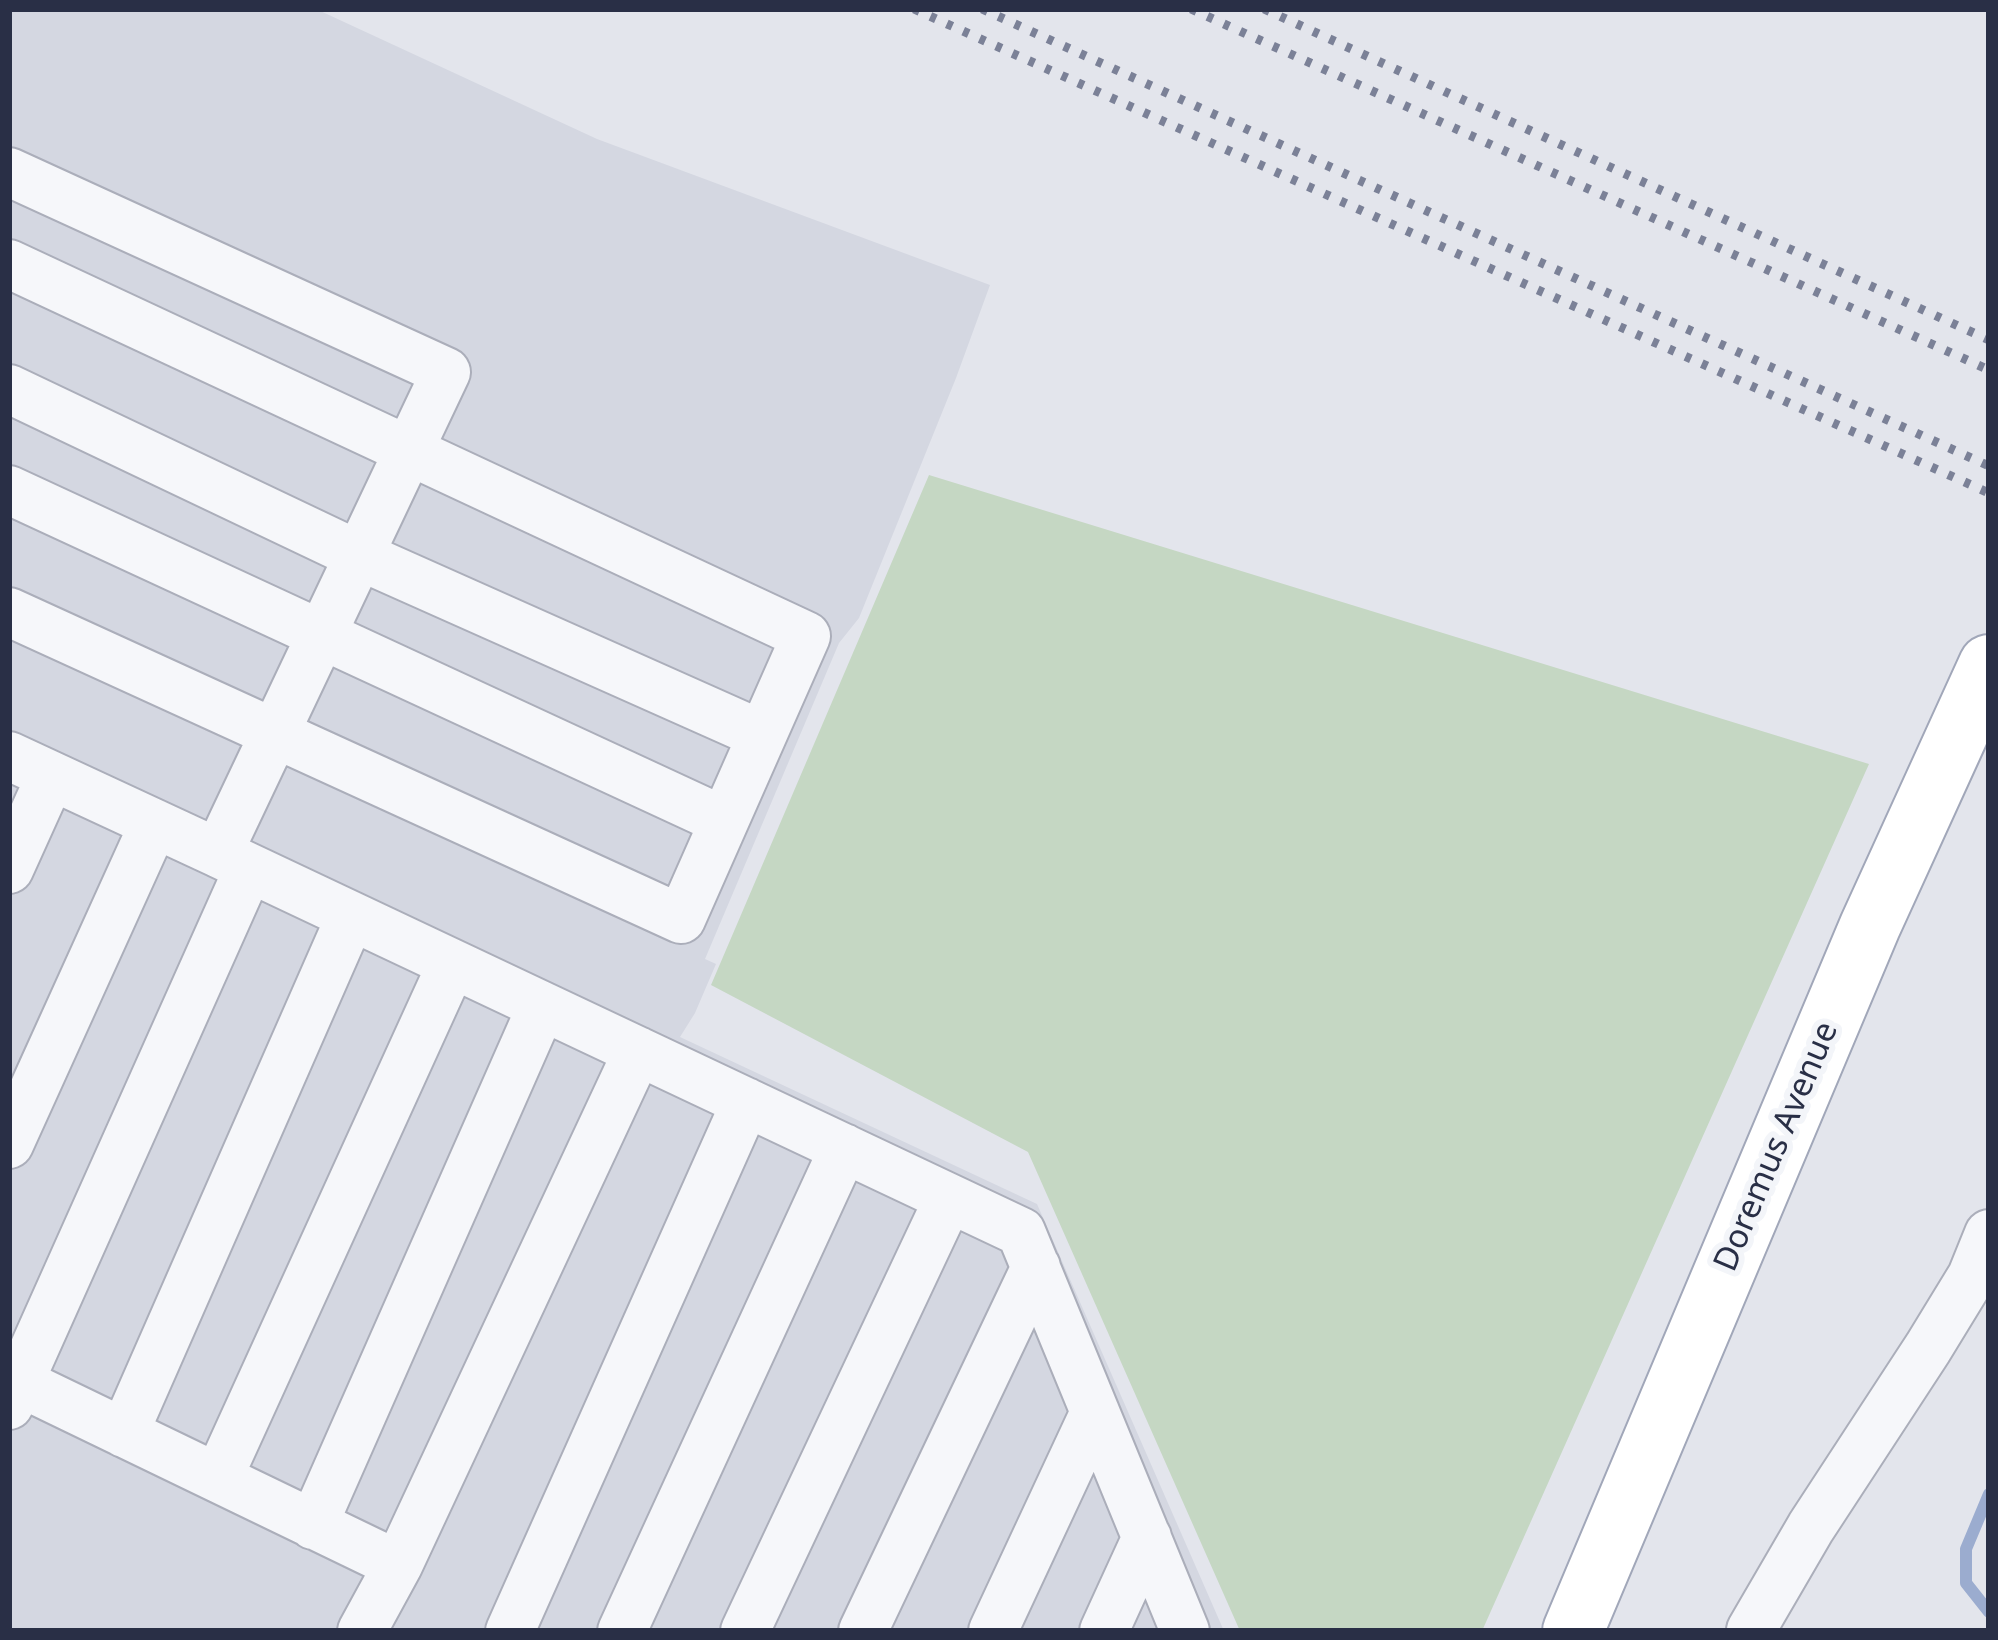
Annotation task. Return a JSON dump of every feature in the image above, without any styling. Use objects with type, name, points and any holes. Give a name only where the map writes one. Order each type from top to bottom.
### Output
[{"type":"main road","name":"Doremus Avenue","points":[[1573,1631],[1870,926],[1989,665]]},
{"type":"lane","points":[[9,172],[446,373],[274,734],[233,861],[14,1394],[124,1433],[398,1565]]},
{"type":"lane","points":[[9,264],[806,636],[681,919],[9,612]]},
{"type":"lane","points":[[9,388],[358,555],[762,735]]},
{"type":"lane","points":[[9,490],[724,821]]},
{"type":"lane","points":[[9,869],[30,766],[1021,1232],[1185,1631]]},
{"type":"lane","points":[[9,1144],[154,824]]},
{"type":"lane","points":[[124,1433],[350,916]]},
{"type":"lane","points":[[218,1478],[452,964]]},
{"type":"lane","points":[[314,1525],[542,1006]]},
{"type":"lane","points":[[362,1631],[398,1565],[638,1052]]},
{"type":"lane","points":[[509,1631],[746,1102]]},
{"type":"lane","points":[[622,1631],[844,1148]]},
{"type":"lane","points":[[746,1631],[949,1198]]},
{"type":"lane","points":[[1751,1631],[1811,1526],[1972,1276],[1987,1243]]},
{"type":"lane","points":[[863,1631],[1036,1268]]},
{"type":"lane","points":[[993,1631],[1095,1412]]},
{"type":"lane","points":[[1104,1631],[1147,1538]]},
{"type":"shaded area","points":[[9,9],[316,9],[597,139],[990,285],[859,618],[839,643],[705,959],[716,964],[680,1037],[1037,1204],[1224,1631],[9,1631]]},
{"type":"green space","points":[[929,475],[1869,764],[1482,1631],[1240,1631],[1028,1152],[711,985]]},
{"type":"waterway","points":[[1989,1494],[1966,1549],[1966,1583],[1989,1612]]},
{"type":"railway","points":[[914,9],[1989,493]]},
{"type":"railway","points":[[982,9],[1989,466]]},
{"type":"railway","points":[[1191,9],[1989,370]]},
{"type":"railway","points":[[1264,9],[1989,340]]}]
